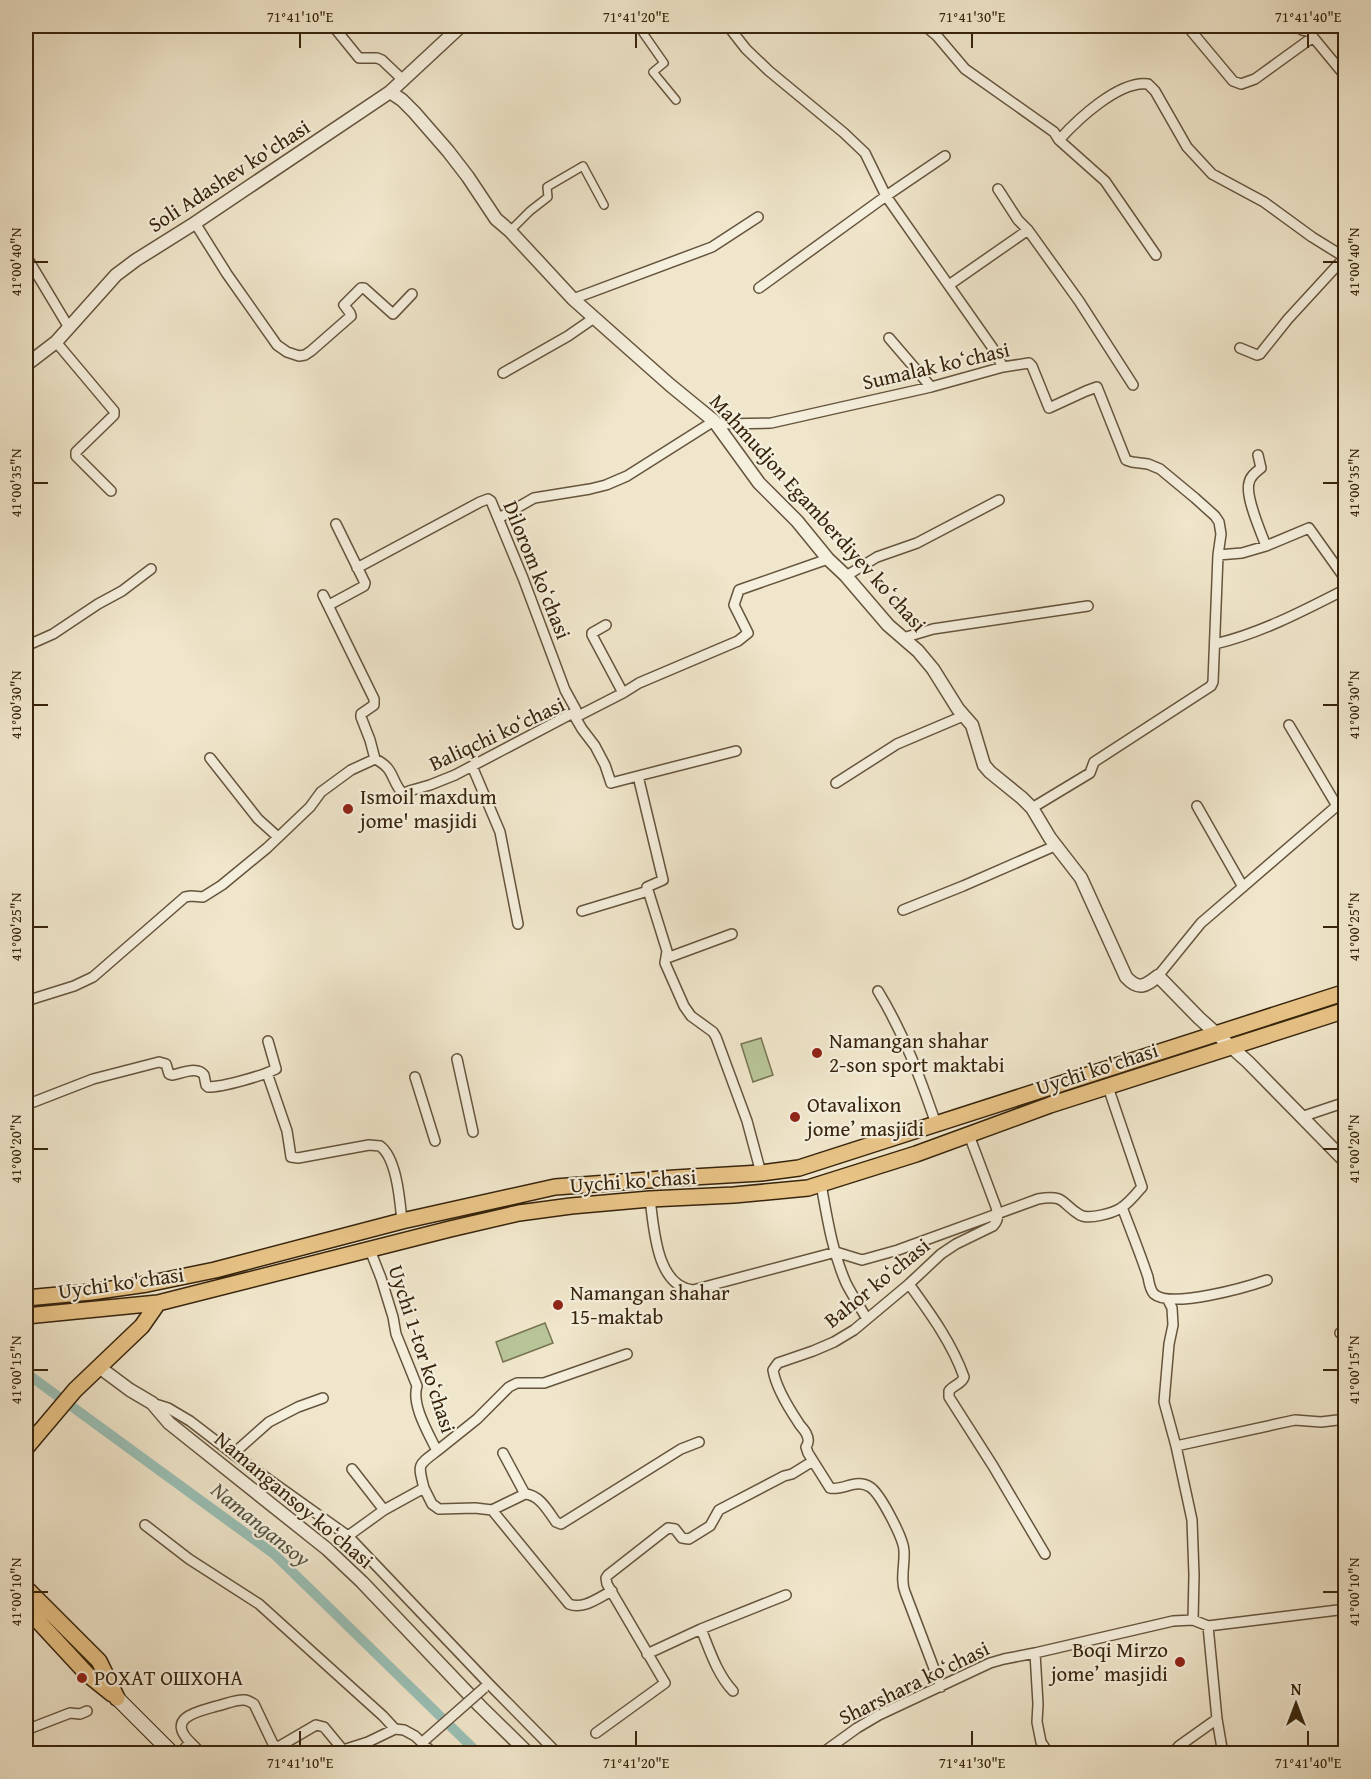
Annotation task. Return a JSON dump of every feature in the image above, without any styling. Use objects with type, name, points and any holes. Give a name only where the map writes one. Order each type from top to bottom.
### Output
[{"type":"main road","name":"Uychi ko'chasi","points":[[26,1298],[147,1284],[215,1270],[402,1221],[555,1187],[760,1173],[799,1168],[1346,992]]},
{"type":"main road","name":"Uychi ko'chasi","points":[[26,1316],[158,1303],[519,1213],[650,1199],[808,1188],[1050,1106],[1346,1010]]},
{"type":"main road","points":[[92,1292],[94,1309]]},
{"type":"main road","points":[[26,1448],[75,1390],[142,1326],[158,1303]]},
{"type":"main road","points":[[26,1588],[99,1661],[117,1698]]},
{"type":"main road","points":[[26,1608],[87,1674],[117,1698],[173,1754]]},
{"type":"street","points":[[333,26],[359,58],[382,60],[403,80]]},
{"type":"street","name":"Soli Adashev ko'chasi","points":[[26,365],[56,342],[116,275],[390,92],[461,26]]},
{"type":"street","points":[[649,26],[641,30],[664,63],[653,72],[676,100]]},
{"type":"street","points":[[728,26],[746,49],[769,71],[856,142],[865,153],[886,196],[992,347],[1003,367]]},
{"type":"street","points":[[925,26],[937,36],[965,69],[1054,132],[1059,140],[1105,181],[1156,255]]},
{"type":"street","points":[[1187,26],[1233,81],[1241,84],[1255,79],[1312,31]]},
{"type":"street","points":[[1299,26],[1302,30],[1312,31],[1346,77]]},
{"type":"street","points":[[1059,140],[1112,95],[1138,83],[1148,84],[1155,91],[1187,147],[1212,174],[1264,202],[1312,237],[1345,257],[1288,319],[1260,354],[1257,355],[1240,348]]},
{"type":"street","name":"Mahmudjon Egamberdiyev koʻchasi","points":[[390,92],[414,112],[448,151],[496,219],[573,299],[714,422],[759,483],[797,521],[888,625],[918,651],[933,669],[963,716],[972,725],[984,765],[1032,808],[1050,838],[1081,878],[1126,977],[1138,986],[1146,985],[1158,976]]},
{"type":"street","points":[[759,288],[945,156]]},
{"type":"street","points":[[510,231],[548,197],[547,187],[583,166],[604,205]]},
{"type":"street","points":[[998,189],[1017,220],[1028,230],[1079,301],[1133,385]]},
{"type":"street","points":[[573,299],[712,247],[758,217]]},
{"type":"street","points":[[195,223],[227,274],[277,345],[295,355],[305,355],[311,351],[351,316],[344,305],[361,288],[364,288],[393,314],[412,294]]},
{"type":"street","points":[[949,285],[1028,230]]},
{"type":"street","points":[[26,256],[68,327]]},
{"type":"street","points":[[503,373],[568,336],[594,318]]},
{"type":"street","points":[[889,338],[931,387]]},
{"type":"street","points":[[56,342],[114,411],[114,415],[76,452],[76,456],[111,491]]},
{"type":"street","name":"Sumalak koʻchasi","points":[[714,422],[721,424],[771,423],[931,387],[1003,367],[1029,363],[1049,408],[1097,387],[1126,460],[1160,469],[1215,516],[1220,525],[1221,534],[1211,686],[1103,756],[1092,765],[1090,773],[1032,808]]},
{"type":"street","points":[[499,518],[534,498],[590,489],[627,476],[714,422]]},
{"type":"street","points":[[1258,455],[1261,468],[1251,478],[1248,485],[1250,499],[1266,546]]},
{"type":"street","name":"Dilorom koʻchasi","points":[[357,568],[487,499],[491,501],[565,690],[576,710],[575,717],[595,746],[611,783],[638,776]]},
{"type":"street","points":[[846,576],[878,557],[917,543],[999,500]]},
{"type":"street","points":[[329,605],[365,584],[336,524]]},
{"type":"street","points":[[1218,555],[1242,553],[1266,546],[1309,528],[1346,580]]},
{"type":"street","name":"Baliqchi koʻchasi","points":[[375,759],[389,767],[404,795],[409,791],[455,775],[571,714],[580,715],[639,683],[738,641],[747,635],[748,631],[734,605],[739,590],[828,559]]},
{"type":"street","points":[[26,646],[53,634],[122,591],[151,569]]},
{"type":"street","points":[[1215,644],[1269,626],[1346,589]]},
{"type":"street","points":[[26,1001],[74,986],[93,977],[185,897],[203,897],[210,894],[278,837],[310,807],[321,792],[351,770],[375,759],[361,717],[361,714],[374,705],[374,699],[323,595]]},
{"type":"street","points":[[903,638],[933,629],[1088,606]]},
{"type":"street","points":[[606,625],[591,635],[623,693]]},
{"type":"street","points":[[836,783],[897,744],[963,716]]},
{"type":"street","points":[[1290,725],[1337,806]]},
{"type":"street","points":[[736,751],[638,776],[663,880],[648,887],[648,891],[667,951],[665,963],[684,1006],[691,1016],[713,1032],[716,1037],[747,1121],[760,1173]]},
{"type":"street","points":[[210,758],[258,819],[278,837]]},
{"type":"street","points":[[472,766],[500,832],[518,924]]},
{"type":"street","points":[[1346,798],[1201,923],[1158,976],[1346,1162]]},
{"type":"street","points":[[1197,806],[1243,887]]},
{"type":"street","points":[[903,910],[1057,845]]},
{"type":"street","points":[[582,911],[648,891]]},
{"type":"street","points":[[667,958],[732,934]]},
{"type":"street","points":[[878,991],[896,1021],[917,1068],[936,1124]]},
{"type":"street","points":[[26,1105],[93,1079],[163,1062],[169,1074],[172,1075],[194,1070],[201,1071],[206,1085],[211,1088],[276,1069],[268,1041]]},
{"type":"street","points":[[457,1059],[473,1131]]},
{"type":"street","points":[[267,1073],[287,1131],[291,1157],[298,1158],[369,1145],[380,1146],[388,1154],[392,1164],[402,1221]]},
{"type":"street","points":[[415,1077],[435,1141]]},
{"type":"street","points":[[650,1199],[654,1232],[666,1272],[678,1286],[693,1290],[836,1252],[862,1260],[898,1250],[1048,1197],[1065,1202],[1078,1214],[1088,1217],[1122,1208],[1142,1187],[1108,1088]]},
{"type":"street","points":[[1301,1116],[1346,1102]]},
{"type":"street","points":[[969,1135],[998,1215]]},
{"type":"street","points":[[821,1184],[828,1224],[846,1283],[867,1319]]},
{"type":"street","points":[[1122,1208],[1151,1289],[1156,1295],[1168,1300],[1202,1296],[1267,1280]]},
{"type":"street","name":"Bahor koʻchasi","points":[[813,1461],[807,1449],[809,1443],[806,1433],[783,1397],[775,1380],[774,1367],[834,1342],[854,1330],[941,1254],[993,1226],[997,1222],[998,1215]]},
{"type":"street","name":"Uychi 1-tor koʻchasi","points":[[370,1250],[390,1307],[396,1334],[417,1386],[415,1401],[437,1451],[420,1464],[419,1470],[424,1488]]},
{"type":"street","points":[[909,1284],[949,1344],[964,1377],[963,1381],[949,1391],[951,1401],[1045,1554]]},
{"type":"street","points":[[1168,1300],[1172,1308],[1173,1325],[1164,1402],[1192,1520],[1193,1620]]},
{"type":"street","points":[[437,1451],[477,1419],[509,1387],[517,1383],[544,1383],[627,1354]]},
{"type":"street","name":"Namangansoy koʻchasi","points":[[99,1367],[130,1390],[152,1402],[169,1423],[327,1549],[529,1754]]},
{"type":"street","points":[[233,1454],[269,1422],[298,1407],[323,1398]]},
{"type":"street","points":[[152,1402],[190,1421],[348,1536],[486,1686],[558,1754]]},
{"type":"street","points":[[1176,1446],[1295,1420],[1321,1422],[1346,1419]]},
{"type":"street","points":[[348,1536],[384,1510],[424,1488],[432,1504],[439,1509],[492,1510],[525,1494],[537,1497],[556,1522],[561,1524],[681,1449],[699,1442]]},
{"type":"street","points":[[503,1453],[525,1494]]},
{"type":"street","points":[[596,1733],[665,1683],[606,1581],[608,1575],[664,1530],[675,1528],[682,1538],[689,1539],[710,1526],[719,1509],[792,1474],[813,1461],[830,1488],[864,1484],[878,1495],[902,1542],[904,1590],[941,1687]]},
{"type":"street","points":[[352,1469],[384,1510]]},
{"type":"street","points":[[492,1510],[569,1604],[576,1606],[588,1603],[612,1591]]},
{"type":"street","points":[[145,1525],[189,1559],[259,1604],[395,1729],[409,1732],[424,1741],[434,1754]]},
{"type":"street","points":[[647,1653],[786,1595]]},
{"type":"street","name":"Sharshara koʻchasi","points":[[821,1754],[879,1715],[990,1663],[1004,1659],[1162,1623],[1193,1620],[1208,1626],[1346,1609]]},
{"type":"street","points":[[1208,1626],[1217,1719],[1223,1754]]},
{"type":"street","points":[[701,1629],[725,1683],[733,1692]]},
{"type":"street","points":[[1035,1653],[1037,1722],[1041,1742],[1049,1754]]},
{"type":"street","points":[[424,1741],[486,1686]]},
{"type":"street","points":[[201,1754],[184,1736],[182,1730],[184,1721],[190,1714],[244,1700],[254,1704],[274,1746],[280,1746],[316,1725],[324,1727],[343,1752],[395,1729]]},
{"type":"street","points":[[26,1730],[70,1713],[81,1714],[87,1711]]},
{"type":"street","points":[[1172,1754],[1179,1746],[1217,1719]]},
{"type":"street","points":[[180,1754],[190,1742]]},
{"type":"green space","points":[[761,1038],[773,1075],[753,1082],[741,1044]]},
{"type":"green space","points":[[545,1323],[553,1343],[503,1362],[496,1342]]},
{"type":"waterway","name":"Namangansoy","points":[[26,1373],[274,1554],[479,1754]]},
{"type":"place","name":"Ismoil maxdum jome' masjidi","points":[[348,809]]},
{"type":"place","name":"Namangan shahar 2-son sport maktabi","points":[[817,1053]]},
{"type":"place","name":"Otavalixon jome’ masjidi","points":[[795,1117]]},
{"type":"place","name":"Namangan shahar 15-maktab","points":[[558,1305]]},
{"type":"place","name":"Boqi Mirzo jome’ masjidi","points":[[1180,1662]]},
{"type":"place","name":"РОХАТ ОШХОНА","points":[[82,1678]]}]
